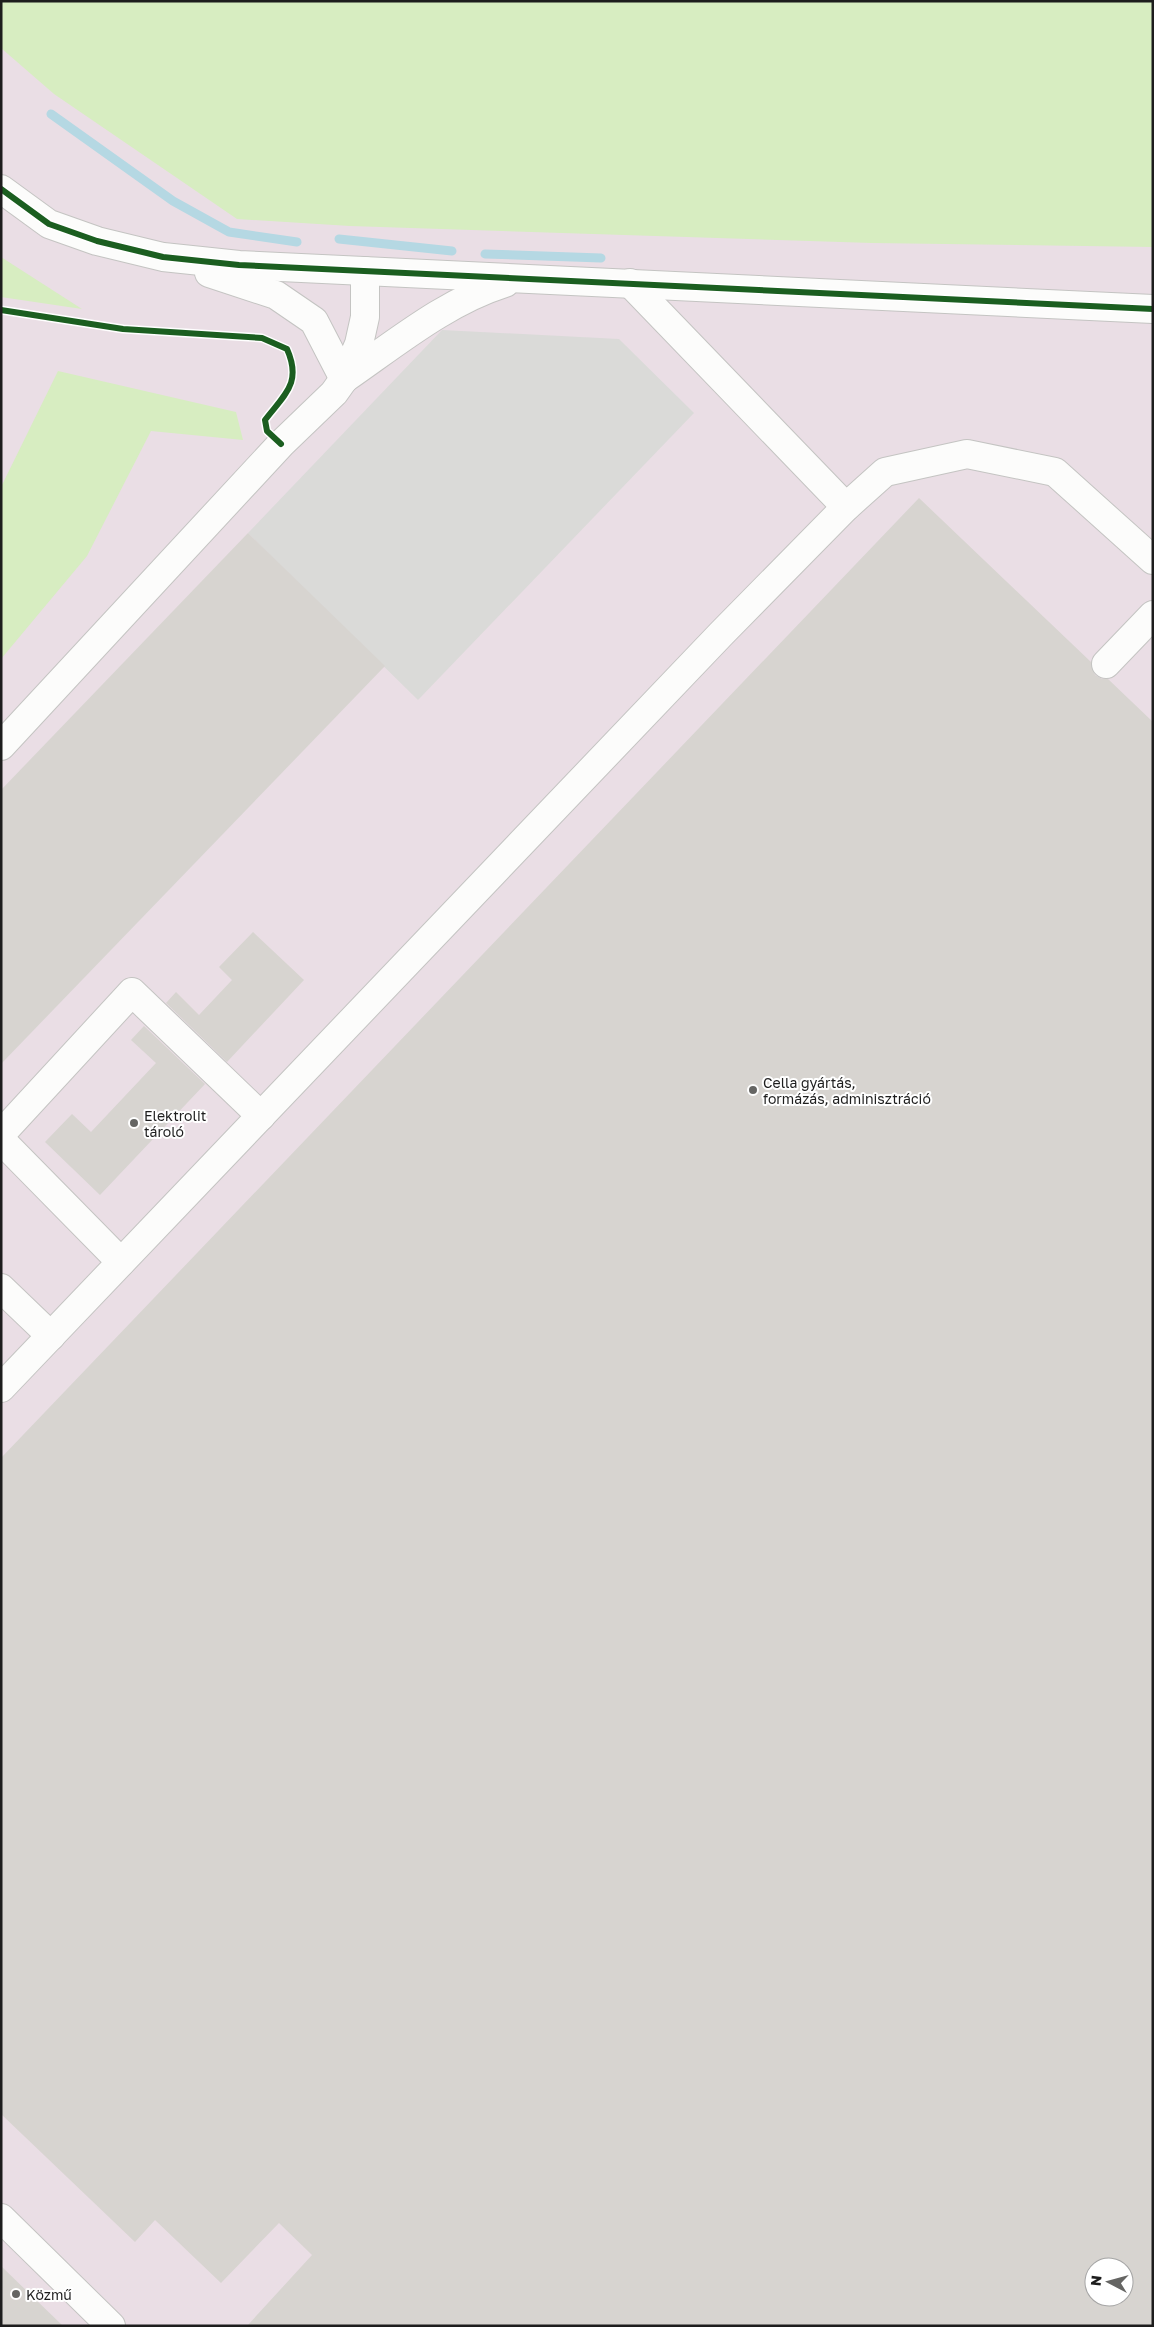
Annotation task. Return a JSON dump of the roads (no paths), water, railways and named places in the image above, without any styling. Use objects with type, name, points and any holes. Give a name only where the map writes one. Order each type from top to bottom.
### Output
[{"type":"street","points":[[1,189],[49,224],[97,241],[163,257],[276,295],[314,322],[344,379]]},
{"type":"street","points":[[163,257],[239,265],[1153,309]]},
{"type":"street","points":[[1,746],[281,444],[334,393],[344,379],[359,344],[365,317],[365,271]]},
{"type":"street","points":[[344,379],[440,313],[477,292],[521,278]]},
{"type":"street","points":[[630,283],[846,507]]},
{"type":"street","points":[[1,1388],[721,634],[846,507],[884,472],[967,454],[1055,472],[1153,560]]},
{"type":"street","points":[[1106,664],[1153,615]]},
{"type":"street","points":[[1,1134],[132,992],[261,1116]]},
{"type":"street","points":[[1,1140],[121,1262]]},
{"type":"street","points":[[1,1288],[52,1336]]},
{"type":"street","points":[[1,2218],[111,2326]]},
{"type":"waterway","points":[[51,114],[173,201],[229,232],[297,242]]},
{"type":"waterway","points":[[339,239],[452,251]]},
{"type":"waterway","points":[[485,254],[601,258]]},
{"type":"place","name":"Cella gyártás, formázás, adminisztráció","points":[[753,1090]]},
{"type":"place","name":"Elektrolit tároló","points":[[134,1123]]},
{"type":"place","name":"Közmű","points":[[16,2294]]}]
